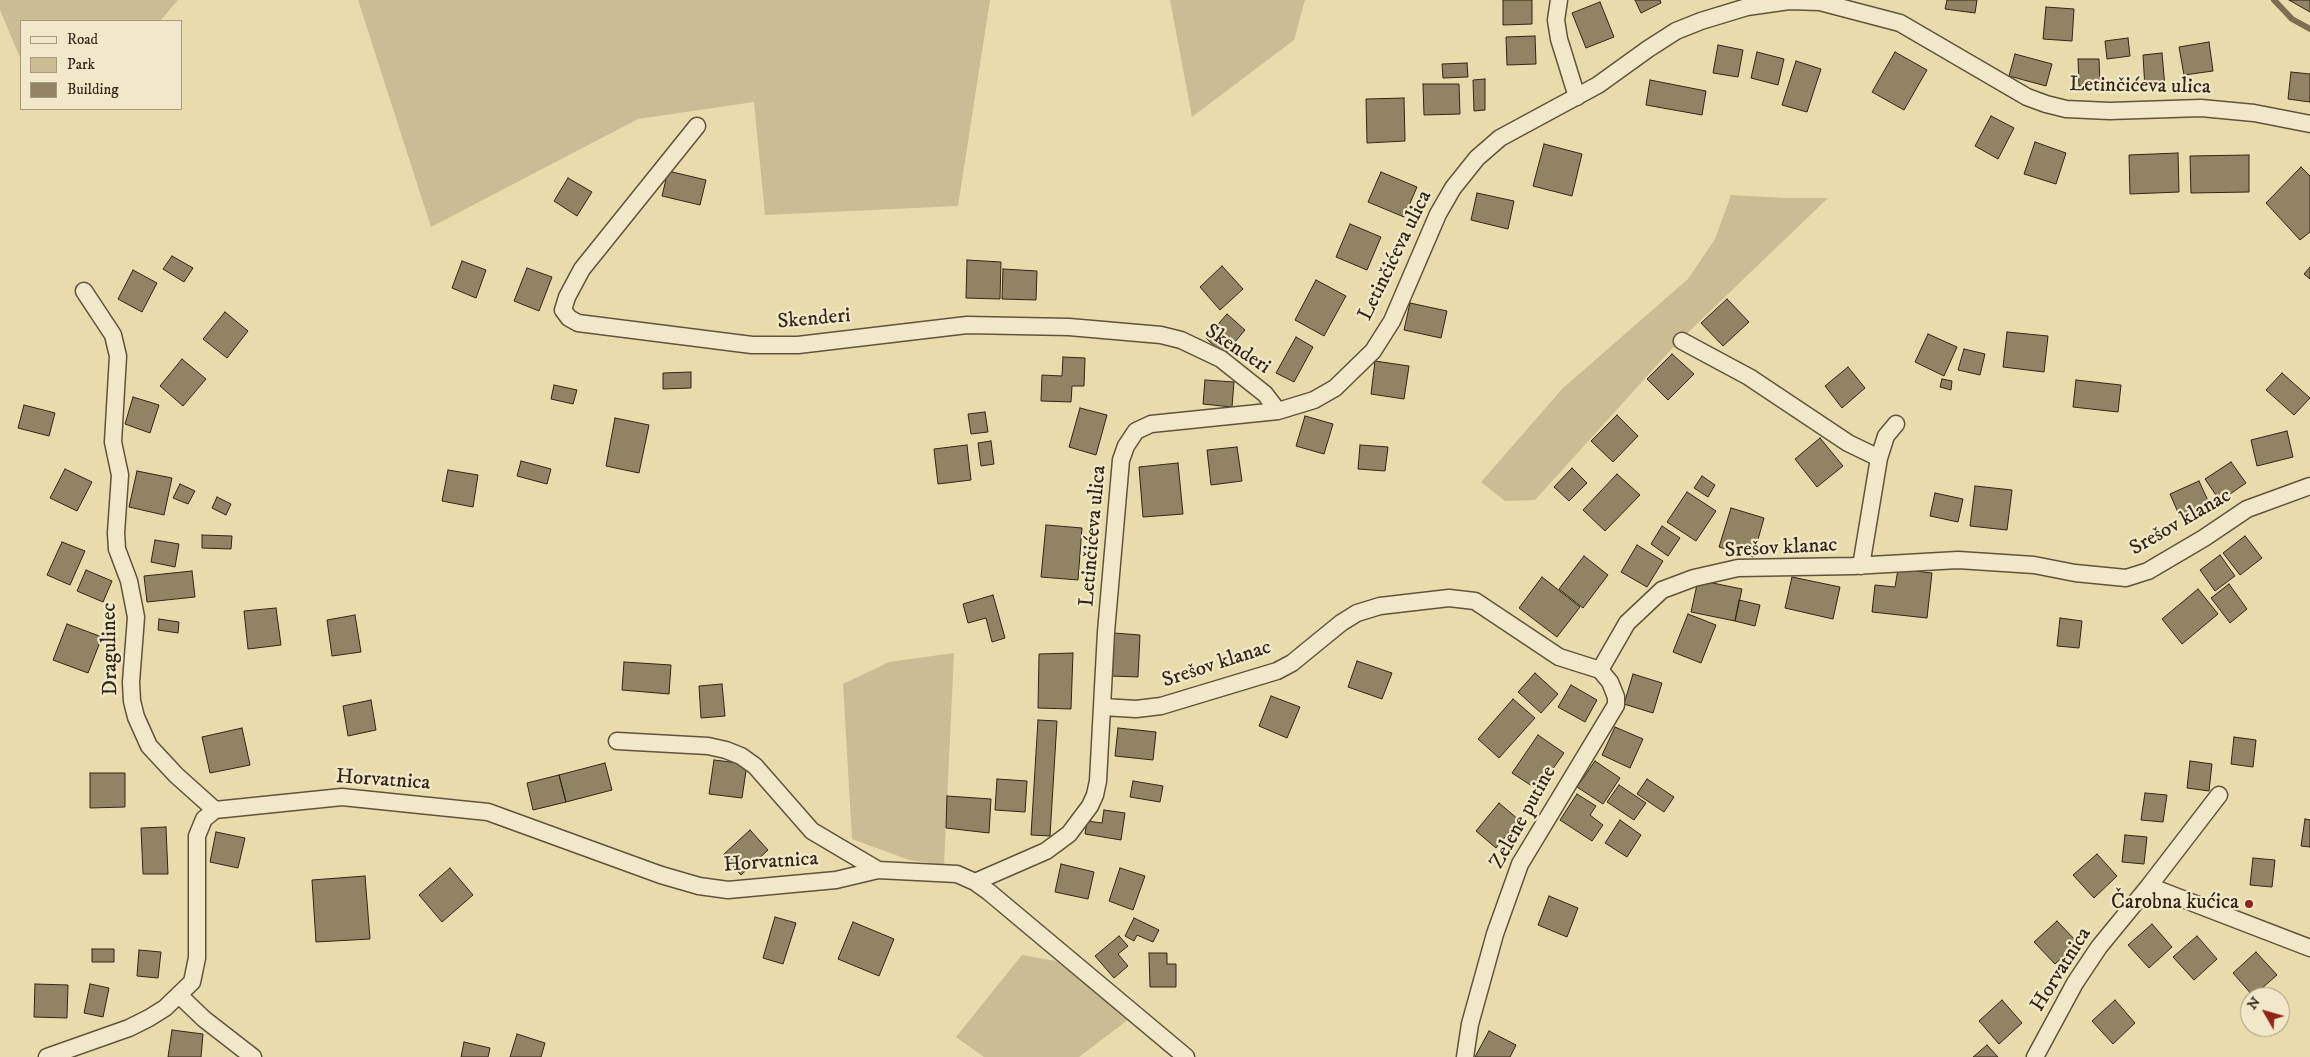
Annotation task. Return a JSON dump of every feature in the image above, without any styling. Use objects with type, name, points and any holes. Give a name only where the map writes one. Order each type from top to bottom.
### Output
[{"type":"street","points":[[1559,0],[1556,20],[1559,39],[1577,97]]},
{"type":"street","name":"Letinčićeva ulica","points":[[975,882],[1046,851],[1069,834],[1090,806],[1098,781],[1106,632],[1121,460],[1126,446],[1136,431],[1151,424],[1278,411],[1314,400],[1335,388],[1373,351],[1402,302],[1438,214],[1453,188],[1477,158],[1500,138],[1598,85],[1648,48],[1676,31],[1701,20],[1747,6],[1796,1],[1828,4],[1900,23],[2027,97],[2053,106],[2066,109],[2110,110],[2201,108],[2254,113],[2310,124]]},
{"type":"street","name":"Skenderi","points":[[698,126],[582,269],[567,296],[564,310],[569,318],[578,323],[752,345],[798,344],[967,325],[1069,327],[1161,335],[1182,340],[1221,359],[1265,394],[1278,411]]},
{"type":"street","name":"Dragulinec","points":[[84,291],[113,335],[118,356],[113,442],[120,475],[116,533],[117,549],[129,581],[136,617],[131,682],[132,701],[136,717],[149,746],[176,775],[215,810]]},
{"type":"street","points":[[1682,341],[1749,378],[1848,443],[1879,458]]},
{"type":"street","name":"Srešov klanac","points":[[1861,566],[1879,458],[1886,436],[1896,424]]},
{"type":"street","name":"Srešov klanac","points":[[1103,707],[1136,708],[1161,706],[1277,672],[1292,663],[1341,623],[1357,613],[1380,606],[1449,598],[1475,601],[1559,657],[1600,670],[1626,623],[1648,601],[1675,583],[1738,568],[1861,566],[1958,560],[2034,565],[2075,573],[2126,578],[2148,571],[2204,538],[2247,509],[2310,486]]},
{"type":"street","name":"Zelene putine","points":[[1465,1057],[1475,1006],[1495,934],[1520,864],[1616,705],[1616,697],[1610,682],[1600,670]]},
{"type":"street","name":"Horvatnica","points":[[617,741],[708,746],[741,756],[755,766],[812,830],[878,870]]},
{"type":"street","name":"Horvatnica","points":[[2035,1057],[2075,983],[2099,947],[2219,795]]},
{"type":"street","name":"Horvatnica","points":[[215,810],[342,797],[472,809],[488,812],[661,875],[699,886],[728,890],[836,880],[878,870],[957,874],[975,882],[1186,1057]]},
{"type":"street","points":[[47,1057],[129,1028],[165,1008],[192,982],[195,972],[197,836],[204,820],[215,810]]},
{"type":"street","points":[[2149,886],[2310,948]]},
{"type":"street","points":[[180,995],[204,1018],[253,1057]]},
{"type":"green space","points":[[0,0],[178,0],[161,20],[20,20],[20,58],[0,10]]},
{"type":"green space","points":[[358,0],[990,0],[958,206],[765,215],[754,102],[638,119],[431,227]]},
{"type":"green space","points":[[1170,0],[1305,0],[1294,40],[1192,117]]},
{"type":"green space","points":[[1731,195],[1828,198],[1678,342],[1535,500],[1505,501],[1481,482],[1563,388],[1688,279],[1715,239]]},
{"type":"green space","points":[[954,653],[944,865],[909,860],[852,839],[843,684],[889,662]]},
{"type":"green space","points":[[1022,955],[1056,961],[1129,1019],[1079,1057],[984,1057],[956,1037]]},
{"type":"building","points":[[1503,0],[1532,0],[1532,24],[1503,25]]},
{"type":"building","points":[[1635,0],[1660,0],[1661,3],[1641,13]]},
{"type":"building","points":[[1947,0],[1977,0],[1975,13],[1945,9]]},
{"type":"building","points":[[2289,0],[2310,0],[2310,12]]},
{"type":"building","points":[[1600,2],[1614,37],[1586,48],[1572,13]]},
{"type":"building","points":[[2046,7],[2074,9],[2072,41],[2043,39]]},
{"type":"building","points":[[1535,36],[1536,64],[1507,65],[1506,37]]},
{"type":"building","points":[[2128,38],[2130,56],[2107,59],[2105,41]]},
{"type":"building","points":[[2209,42],[2213,71],[2184,75],[2179,47]]},
{"type":"building","points":[[1718,45],[1743,50],[1738,77],[1713,73]]},
{"type":"building","points":[[1757,52],[1784,59],[1778,85],[1751,78]]},
{"type":"building","points":[[1895,52],[1927,70],[1904,110],[1872,92]]},
{"type":"building","points":[[2162,53],[2165,87],[2145,89],[2143,55]]},
{"type":"building","points":[[2015,54],[2052,64],[2046,86],[2009,76]]},
{"type":"building","points":[[2078,59],[2099,59],[2100,86],[2079,86]]},
{"type":"building","points":[[1796,61],[1821,69],[1807,112],[1782,105]]},
{"type":"building","points":[[1467,63],[1468,77],[1443,78],[1442,64]]},
{"type":"building","points":[[2291,72],[2310,74],[2310,102],[2288,99]]},
{"type":"building","points":[[1485,79],[1485,110],[1474,111],[1473,80]]},
{"type":"building","points":[[1650,80],[1706,91],[1702,115],[1646,105]]},
{"type":"building","points":[[1423,84],[1459,84],[1460,114],[1424,115]]},
{"type":"building","points":[[1404,98],[1405,141],[1367,143],[1366,99]]},
{"type":"building","points":[[1991,116],[2014,128],[1998,159],[1975,146]]},
{"type":"building","points":[[2035,142],[2066,153],[2056,184],[2024,174]]},
{"type":"building","points":[[1544,144],[1582,154],[1572,196],[1533,186]]},
{"type":"building","points":[[2178,153],[2179,192],[2130,194],[2129,155]]},
{"type":"building","points":[[2249,155],[2249,192],[2191,193],[2190,156]]},
{"type":"building","points":[[2301,167],[2310,176],[2310,232],[2300,240],[2266,203]]},
{"type":"building","points":[[668,171],[706,180],[700,205],[662,196]]},
{"type":"building","points":[[1381,172],[1417,187],[1404,217],[1368,202]]},
{"type":"building","points":[[568,178],[592,192],[577,216],[554,201]]},
{"type":"building","points":[[1477,193],[1514,201],[1508,229],[1471,220]]},
{"type":"building","points":[[1350,224],[1381,237],[1367,270],[1336,257]]},
{"type":"building","points":[[172,256],[193,268],[184,282],[163,269]]},
{"type":"building","points":[[967,260],[1001,262],[1000,299],[966,298]]},
{"type":"building","points":[[462,261],[486,270],[476,298],[452,288]]},
{"type":"building","points":[[1222,266],[1243,289],[1220,310],[1200,287]]},
{"type":"building","points":[[2310,267],[2310,279],[2304,274]]},
{"type":"building","points":[[527,268],[552,277],[539,311],[514,301]]},
{"type":"building","points":[[1003,269],[1037,271],[1036,300],[1002,299]]},
{"type":"building","points":[[133,270],[157,283],[142,312],[118,299]]},
{"type":"building","points":[[1316,280],[1346,296],[1324,336],[1295,320]]},
{"type":"building","points":[[1727,299],[1749,322],[1723,346],[1701,323]]},
{"type":"building","points":[[1410,303],[1447,311],[1441,338],[1404,330]]},
{"type":"building","points":[[225,312],[248,331],[227,358],[203,339]]},
{"type":"building","points":[[1227,314],[1245,330],[1224,355],[1206,338]]},
{"type":"building","points":[[2007,332],[2048,336],[2044,372],[2003,367]]},
{"type":"building","points":[[1928,334],[1957,347],[1944,376],[1915,362]]},
{"type":"building","points":[[1296,337],[1313,347],[1294,382],[1276,373]]},
{"type":"building","points":[[1964,349],[1985,354],[1980,375],[1958,370]]},
{"type":"building","points":[[1672,354],[1694,374],[1668,400],[1647,379]]},
{"type":"building","points":[[1063,357],[1085,358],[1084,386],[1072,386],[1071,402],[1041,401],[1042,375],[1062,376]]},
{"type":"building","points":[[182,359],[206,379],[183,406],[160,386]]},
{"type":"building","points":[[1375,361],[1409,366],[1404,399],[1371,394]]},
{"type":"building","points":[[1848,367],[1865,388],[1842,408],[1825,386]]},
{"type":"building","points":[[691,372],[691,388],[663,389],[663,373]]},
{"type":"building","points":[[2282,373],[2310,398],[2294,415],[2266,390]]},
{"type":"building","points":[[1942,379],[1952,381],[1951,390],[1940,387]]},
{"type":"building","points":[[1205,380],[1234,382],[1232,407],[1203,404]]},
{"type":"building","points":[[2076,380],[2121,385],[2118,412],[2073,407]]},
{"type":"building","points":[[554,385],[577,390],[573,404],[551,399]]},
{"type":"building","points":[[133,397],[159,405],[150,433],[125,424]]},
{"type":"building","points":[[24,405],[55,413],[49,436],[18,428]]},
{"type":"building","points":[[1080,408],[1107,415],[1096,455],[1069,447]]},
{"type":"building","points":[[985,412],[988,432],[971,434],[968,414]]},
{"type":"building","points":[[1617,415],[1638,436],[1613,462],[1591,441]]},
{"type":"building","points":[[1305,416],[1333,424],[1324,454],[1296,446]]},
{"type":"building","points":[[615,418],[649,425],[639,473],[606,466]]},
{"type":"building","points":[[2287,431],[2293,457],[2257,466],[2251,440]]},
{"type":"building","points":[[1820,438],[1843,466],[1817,487],[1795,459]]},
{"type":"building","points":[[991,441],[994,464],[981,466],[978,443]]},
{"type":"building","points":[[967,445],[971,480],[938,484],[934,449]]},
{"type":"building","points":[[1360,445],[1388,447],[1385,471],[1358,469]]},
{"type":"building","points":[[1237,447],[1242,481],[1211,485],[1207,450]]},
{"type":"building","points":[[521,461],[551,469],[547,484],[517,476]]},
{"type":"building","points":[[2231,462],[2246,483],[2220,501],[2205,479]]},
{"type":"building","points":[[1178,463],[1183,514],[1143,517],[1139,467]]},
{"type":"building","points":[[1572,468],[1587,483],[1569,501],[1554,487]]},
{"type":"building","points":[[65,469],[92,482],[77,511],[50,498]]},
{"type":"building","points":[[448,470],[478,475],[473,507],[442,501]]},
{"type":"building","points":[[137,471],[172,478],[164,515],[129,507]]},
{"type":"building","points":[[1617,474],[1640,495],[1605,531],[1583,510]]},
{"type":"building","points":[[1702,476],[1715,485],[1708,497],[1694,488]]},
{"type":"building","points":[[2199,481],[2209,503],[2180,517],[2170,494]]},
{"type":"building","points":[[180,484],[195,491],[188,504],[173,498]]},
{"type":"building","points":[[1975,486],[2012,490],[2007,530],[1970,526]]},
{"type":"building","points":[[1687,492],[1716,511],[1696,541],[1667,522]]},
{"type":"building","points":[[1935,493],[1963,499],[1958,522],[1930,516]]},
{"type":"building","points":[[217,497],[231,504],[226,515],[212,508]]},
{"type":"building","points":[[1731,508],[1764,518],[1753,557],[1719,547]]},
{"type":"building","points":[[1046,525],[1082,528],[1078,580],[1041,577]]},
{"type":"building","points":[[1662,526],[1680,538],[1668,556],[1651,544]]},
{"type":"building","points":[[202,535],[232,536],[231,549],[202,548]]},
{"type":"building","points":[[2245,536],[2262,558],[2240,575],[2223,553]]},
{"type":"building","points":[[155,540],[179,544],[175,567],[151,562]]},
{"type":"building","points":[[62,542],[85,551],[70,585],[47,575]]},
{"type":"building","points":[[1637,545],[1663,561],[1647,587],[1621,572]]},
{"type":"building","points":[[2220,555],[2235,576],[2215,591],[2200,570]]},
{"type":"building","points":[[1584,556],[1608,575],[1583,608],[1559,589]]},
{"type":"building","points":[[1898,569],[1932,573],[1927,618],[1872,612],[1875,585],[1895,587]]},
{"type":"building","points":[[86,570],[112,581],[103,602],[77,591]]},
{"type":"building","points":[[192,571],[195,597],[147,602],[144,576]]},
{"type":"building","points":[[1542,577],[1580,607],[1557,637],[1519,608]]},
{"type":"building","points":[[1792,577],[1840,587],[1833,619],[1785,608]]},
{"type":"building","points":[[1698,580],[1742,589],[1735,621],[1691,612]]},
{"type":"building","points":[[2229,584],[2247,609],[2230,623],[2211,598]]},
{"type":"building","points":[[2198,589],[2218,614],[2182,644],[2162,619]]},
{"type":"building","points":[[993,595],[1005,638],[992,642],[986,618],[968,623],[963,604]]},
{"type":"building","points":[[1739,600],[1760,605],[1755,626],[1735,621]]},
{"type":"building","points":[[276,608],[281,645],[248,649],[244,611]]},
{"type":"building","points":[[1688,614],[1716,625],[1701,663],[1673,652]]},
{"type":"building","points":[[355,615],[361,652],[332,656],[327,620]]},
{"type":"building","points":[[2060,618],[2082,621],[2079,648],[2057,646]]},
{"type":"building","points":[[159,619],[179,622],[178,633],[158,630]]},
{"type":"building","points":[[67,624],[102,637],[88,673],[53,660]]},
{"type":"building","points":[[1114,633],[1140,635],[1138,677],[1111,676]]},
{"type":"building","points":[[1073,653],[1071,709],[1038,708],[1039,654]]},
{"type":"building","points":[[1357,661],[1392,673],[1382,699],[1348,687]]},
{"type":"building","points":[[624,662],[671,665],[669,694],[622,690]]},
{"type":"building","points":[[1535,673],[1558,694],[1541,713],[1518,692]]},
{"type":"building","points":[[1633,674],[1662,683],[1653,713],[1624,704]]},
{"type":"building","points":[[722,684],[725,716],[701,718],[699,686]]},
{"type":"building","points":[[1571,685],[1597,700],[1585,722],[1558,707]]},
{"type":"building","points":[[1271,696],[1300,707],[1287,738],[1259,726]]},
{"type":"building","points":[[1513,699],[1535,718],[1499,758],[1478,739]]},
{"type":"building","points":[[371,700],[376,730],[348,736],[343,706]]},
{"type":"building","points":[[1038,720],[1057,721],[1050,836],[1031,835]]},
{"type":"building","points":[[1615,727],[1643,739],[1630,768],[1602,755]]},
{"type":"building","points":[[242,728],[250,765],[210,773],[202,737]]},
{"type":"building","points":[[1118,728],[1156,732],[1153,760],[1115,756]]},
{"type":"building","points":[[1538,735],[1564,753],[1538,790],[1512,773]]},
{"type":"building","points":[[2234,737],[2256,740],[2253,767],[2231,764]]},
{"type":"building","points":[[714,760],[747,764],[742,798],[709,794]]},
{"type":"building","points":[[1595,761],[1620,778],[1603,804],[1577,787]]},
{"type":"building","points":[[2190,761],[2212,764],[2209,791],[2187,788]]},
{"type":"building","points":[[605,763],[612,790],[566,802],[559,775]]},
{"type":"building","points":[[90,773],[125,773],[125,807],[90,808]]},
{"type":"building","points":[[559,775],[566,802],[533,810],[527,783]]},
{"type":"building","points":[[997,779],[1027,781],[1025,812],[995,810]]},
{"type":"building","points":[[1647,779],[1674,797],[1664,812],[1637,794]]},
{"type":"building","points":[[1133,781],[1163,786],[1160,802],[1130,797]]},
{"type":"building","points":[[1619,785],[1646,803],[1634,820],[1607,802]]},
{"type":"building","points":[[2145,793],[2167,795],[2163,822],[2141,820]]},
{"type":"building","points":[[1577,794],[1596,806],[1590,815],[1603,825],[1592,841],[1560,820]]},
{"type":"building","points":[[947,796],[991,799],[989,833],[946,828]]},
{"type":"building","points":[[1499,803],[1519,820],[1496,848],[1476,831]]},
{"type":"building","points":[[1104,810],[1125,813],[1121,840],[1085,834],[1087,821],[1102,823]]},
{"type":"building","points":[[2305,819],[2310,820],[2310,847],[2301,846]]},
{"type":"building","points":[[1620,820],[1641,835],[1627,857],[1605,843]]},
{"type":"building","points":[[166,827],[168,874],[143,874],[141,828]]},
{"type":"building","points":[[750,830],[768,850],[741,875],[723,855]]},
{"type":"building","points":[[216,832],[245,838],[238,868],[210,862]]},
{"type":"building","points":[[2125,835],[2147,837],[2144,864],[2122,862]]},
{"type":"building","points":[[2097,854],[2117,876],[2094,898],[2073,875]]},
{"type":"building","points":[[2253,858],[2275,860],[2272,887],[2250,885]]},
{"type":"building","points":[[1061,864],[1094,872],[1088,899],[1055,892]]},
{"type":"building","points":[[450,868],[473,895],[442,922],[419,895]]},
{"type":"building","points":[[1120,868],[1145,876],[1133,910],[1109,901]]},
{"type":"building","points":[[365,876],[370,939],[316,942],[312,880]]},
{"type":"building","points":[[1549,896],[1578,908],[1567,937],[1538,925]]},
{"type":"building","points":[[775,917],[796,923],[783,964],[763,958]]},
{"type":"building","points":[[1134,918],[1159,930],[1153,942],[1137,935],[1134,941],[1125,936]]},
{"type":"building","points":[[2057,921],[2078,943],[2055,964],[2034,942]]},
{"type":"building","points":[[853,922],[894,939],[879,976],[838,959]]},
{"type":"building","points":[[2152,924],[2172,947],[2149,968],[2128,945]]},
{"type":"building","points":[[1119,936],[1128,946],[1118,954],[1128,966],[1114,978],[1095,956]]},
{"type":"building","points":[[2197,936],[2217,959],[2194,980],[2173,957]]},
{"type":"building","points":[[92,949],[114,949],[114,962],[92,962]]},
{"type":"building","points":[[139,950],[161,952],[158,978],[137,976]]},
{"type":"building","points":[[2256,952],[2277,975],[2263,987],[2245,987],[2233,973]]},
{"type":"building","points":[[1149,953],[1167,953],[1167,964],[1176,964],[1176,987],[1150,987]]},
{"type":"building","points":[[35,984],[68,985],[67,1018],[34,1017]]},
{"type":"building","points":[[90,984],[109,988],[103,1017],[84,1013]]},
{"type":"building","points":[[2002,1000],[2022,1023],[1999,1044],[1979,1021]]},
{"type":"building","points":[[2115,1000],[2135,1023],[2113,1044],[2092,1021]]},
{"type":"building","points":[[172,1030],[203,1034],[201,1057],[168,1057]]},
{"type":"building","points":[[1489,1031],[1516,1045],[1510,1057],[1475,1057]]},
{"type":"building","points":[[517,1034],[545,1043],[541,1057],[510,1057]]},
{"type":"building","points":[[464,1042],[490,1048],[488,1057],[461,1057]]},
{"type":"building","points":[[1987,1045],[1998,1057],[1973,1057]]},
{"type":"waterway","points":[[2274,0],[2292,19],[2310,29]]},
{"type":"place","name":"Čarobna kućica","points":[[2249,904]]}]
